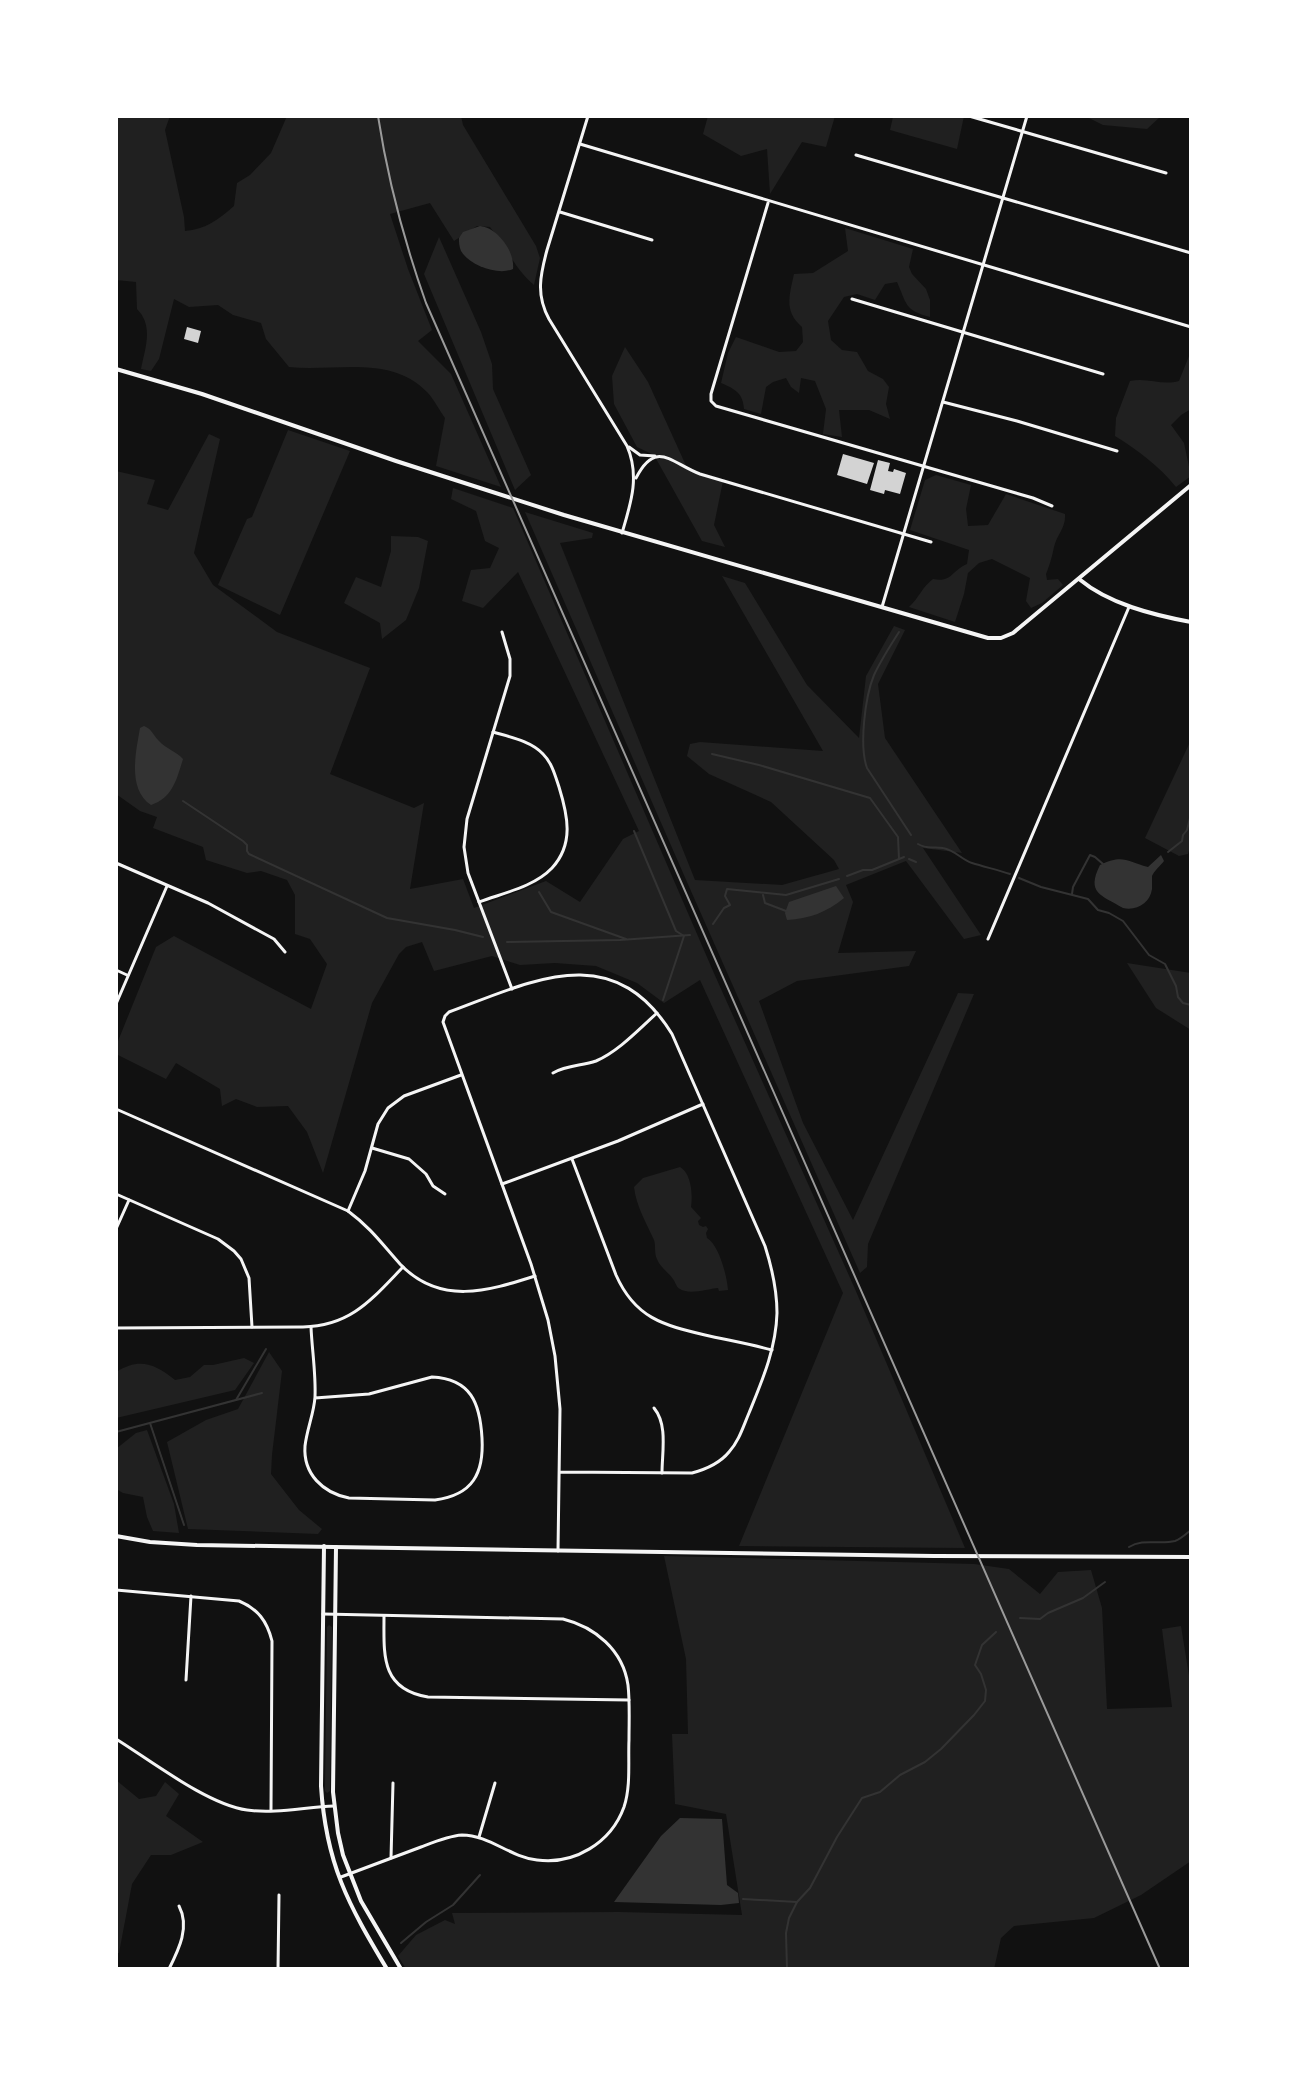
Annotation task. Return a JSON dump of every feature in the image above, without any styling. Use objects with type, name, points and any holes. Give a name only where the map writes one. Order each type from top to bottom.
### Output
[{"type":"street","points":[[588,116],[541,271],[540,294],[543,308],[627,446],[634,464],[635,480]]},
{"type":"street","points":[[969,116],[1166,173]]},
{"type":"street","points":[[882,607],[1027,116]]},
{"type":"street","points":[[580,144],[1191,327]]},
{"type":"street","points":[[856,155],[1191,253]]},
{"type":"street","points":[[768,201],[711,401],[716,406],[1052,506]]},
{"type":"street","points":[[559,212],[652,240]]},
{"type":"street","points":[[852,299],[1103,374]]},
{"type":"street","points":[[116,369],[202,394],[484,490],[622,533],[977,636],[1001,638],[1013,633],[1191,485]]},
{"type":"street","points":[[942,402],[1117,451]]},
{"type":"street","points":[[627,446],[640,455],[668,457],[700,474],[931,542]]},
{"type":"street","points":[[622,533],[635,480],[641,468],[655,456]]},
{"type":"street","points":[[1079,579],[1098,592],[1129,606],[1191,622]]},
{"type":"street","points":[[988,939],[1129,606]]},
{"type":"street","points":[[502,632],[511,667],[464,833],[465,859],[512,989]]},
{"type":"street","points":[[479,902],[528,884],[543,875],[558,860],[568,831],[566,809],[550,762],[535,747],[493,732]]},
{"type":"street","points":[[116,863],[208,903],[274,939],[285,952]]},
{"type":"street","points":[[116,1004],[167,886]]},
{"type":"street","points":[[116,970],[128,975]]},
{"type":"street","points":[[558,1551],[560,1409],[548,1320],[443,1022],[449,1012],[549,976],[585,975],[621,985],[640,997],[672,1034],[762,1237],[770,1260],[777,1310],[767,1369],[741,1433],[730,1451],[713,1465],[692,1473],[560,1472]]},
{"type":"street","points":[[553,1073],[605,1056],[657,1013]]},
{"type":"street","points":[[348,1211],[365,1171],[382,1115],[395,1101],[461,1075]]},
{"type":"street","points":[[502,1184],[618,1141],[703,1104]]},
{"type":"street","points":[[116,1109],[348,1211],[375,1233],[403,1266],[435,1286],[463,1292],[490,1290],[535,1276]]},
{"type":"street","points":[[372,1148],[409,1159],[426,1174],[433,1186],[445,1194]]},
{"type":"street","points":[[572,1159],[621,1285],[633,1304],[666,1325],[772,1350]]},
{"type":"street","points":[[116,1194],[218,1239],[234,1251],[249,1278],[252,1327]]},
{"type":"street","points":[[116,1229],[129,1200]]},
{"type":"street","points":[[116,1328],[311,1327],[332,1323],[354,1313],[376,1296],[403,1266]]},
{"type":"street","points":[[311,1327],[315,1398],[305,1445],[307,1466],[326,1491],[349,1498],[447,1498],[466,1489],[481,1467],[479,1412],[471,1395],[459,1383],[432,1377],[369,1394],[315,1398]]},
{"type":"street","points":[[654,1408],[663,1427],[662,1473]]},
{"type":"street","points":[[116,1536],[179,1544],[1191,1557]]},
{"type":"street","points":[[324,1546],[321,1752],[322,1806],[327,1841],[338,1878],[356,1918],[387,1969]]},
{"type":"street","points":[[336,1547],[334,1806],[338,1833],[366,1911],[401,1969]]},
{"type":"street","points":[[116,1590],[233,1600],[247,1604],[261,1615],[272,1641],[271,1810]]},
{"type":"street","points":[[186,1680],[191,1596]]},
{"type":"street","points":[[323,1614],[553,1618],[573,1621],[598,1634],[613,1650],[624,1668],[629,1700],[626,1797],[619,1817],[597,1844],[568,1858],[541,1861],[527,1859],[479,1837],[457,1835],[338,1878]]},
{"type":"street","points":[[384,1616],[384,1659],[387,1668],[396,1681],[411,1693],[428,1697],[629,1700]]},
{"type":"street","points":[[116,1739],[218,1802],[243,1810],[334,1806]]},
{"type":"street","points":[[391,1858],[393,1783]]},
{"type":"street","points":[[479,1837],[495,1783]]},
{"type":"street","points":[[278,1969],[279,1895]]},
{"type":"street","points":[[169,1969],[184,1931],[179,1906]]},
{"type":"shaded area","points":[[116,116],[170,116],[165,130],[185,231],[211,223],[234,206],[237,183],[250,175],[271,153],[287,116],[461,116],[463,125],[536,246],[540,258],[534,285],[490,227],[477,226],[454,241],[430,203],[390,214],[432,330],[418,341],[451,374],[501,487],[436,466],[445,418],[430,395],[412,380],[396,373],[361,367],[289,367],[266,339],[261,323],[233,315],[218,305],[189,307],[174,299],[159,359],[151,371],[141,369],[147,330],[137,309],[136,282],[116,280]]},
{"type":"shaded area","points":[[708,116],[835,116],[826,147],[802,142],[770,194],[767,149],[741,156],[703,134]]},
{"type":"shaded area","points":[[888,116],[964,116],[957,149],[890,130],[893,117]]},
{"type":"shaded area","points":[[1085,116],[1161,116],[1147,129],[1103,125]]},
{"type":"shaded area","points":[[480,226],[493,231],[504,242],[511,255],[513,269],[500,271],[484,268],[470,261],[461,251],[459,238],[463,232]]},
{"type":"shaded area","points":[[845,228],[913,249],[909,267],[926,289],[930,300],[930,317],[911,309],[897,282],[885,284],[875,300],[857,294],[844,297],[828,321],[831,340],[842,350],[857,352],[868,371],[883,379],[889,387],[886,404],[890,419],[869,410],[839,410],[842,437],[823,434],[826,409],[815,381],[801,378],[799,393],[786,378],[773,382],[766,387],[761,414],[744,409],[737,392],[721,383],[728,353],[736,337],[779,352],[796,351],[803,342],[802,327],[792,315],[789,303],[794,274],[813,273],[848,251]]},
{"type":"shaded area","points":[[439,237],[481,332],[492,364],[493,389],[531,475],[515,490],[424,274]]},
{"type":"shaded area","points":[[625,347],[648,382],[688,470],[723,481],[714,525],[725,547],[702,541],[654,455],[637,447],[614,404],[612,376]]},
{"type":"shaded area","points":[[1191,351],[1191,409],[1171,425],[1184,443],[1191,476],[1176,487],[1148,459],[1115,436],[1116,418],[1130,381],[1179,381]]},
{"type":"shaded area","points":[[288,430],[350,451],[280,615],[218,585],[247,519],[252,517]]},
{"type":"shaded area","points":[[209,434],[220,439],[194,553],[213,585],[277,632],[370,668],[330,774],[414,808],[424,803],[410,889],[463,879],[474,908],[546,881],[580,902],[623,839],[639,831],[518,572],[483,608],[462,601],[471,570],[490,568],[499,548],[485,541],[476,511],[451,499],[453,488],[513,508],[965,1548],[739,1546],[843,1293],[700,980],[664,1003],[637,983],[596,966],[555,963],[520,965],[492,956],[434,971],[422,942],[406,947],[372,1003],[323,1173],[307,1132],[288,1106],[257,1107],[236,1099],[222,1106],[220,1089],[176,1063],[166,1079],[116,1054],[116,1046],[156,947],[174,936],[311,1009],[327,964],[310,939],[295,934],[295,895],[287,880],[261,871],[247,873],[206,860],[203,847],[153,828],[157,817],[140,811],[116,794],[116,471],[155,480],[147,504],[168,510]]},
{"type":"shaded area","points":[[936,475],[971,485],[966,509],[968,526],[988,525],[1006,494],[1065,514],[1046,574],[1047,580],[1058,579],[1063,585],[1031,608],[1026,601],[1030,578],[992,559],[979,563],[968,573],[955,622],[909,607],[933,579],[948,578],[967,564],[969,550],[910,530],[925,480]]},
{"type":"shaded area","points":[[525,512],[593,533],[592,538],[560,543],[695,880],[782,885],[839,869],[834,860],[771,802],[709,774],[687,756],[690,744],[700,742],[823,751],[722,576],[745,583],[807,685],[859,738],[866,676],[894,626],[905,630],[878,684],[885,738],[962,853],[923,848],[981,935],[964,939],[906,861],[846,885],[853,902],[838,953],[916,951],[909,966],[797,981],[759,1001],[803,1123],[853,1220],[958,993],[974,994],[868,1244],[867,1267],[860,1273],[687,882]]},
{"type":"shaded area","points":[[391,536],[418,537],[428,541],[419,588],[406,620],[382,639],[380,623],[344,603],[356,577],[381,587],[391,551]]},
{"type":"shaded area","points":[[144,726],[183,759],[169,792],[151,805],[139,790],[135,770],[140,728]]},
{"type":"shaded area","points":[[1191,740],[1191,843],[1188,854],[1179,856],[1145,838]]},
{"type":"shaded area","points":[[1161,855],[1164,861],[1152,876],[1151,894],[1138,907],[1123,908],[1102,896],[1095,887],[1100,865],[1119,859],[1148,867]]},
{"type":"shaded area","points":[[836,886],[844,898],[838,903],[810,916],[787,920],[785,913],[789,902]]},
{"type":"shaded area","points":[[1127,963],[1191,973],[1191,1030],[1156,1008]]},
{"type":"shaded area","points":[[680,1167],[687,1174],[691,1207],[701,1218],[699,1225],[708,1229],[707,1238],[722,1261],[728,1290],[719,1291],[718,1288],[688,1292],[680,1289],[656,1257],[654,1240],[639,1208],[634,1187],[643,1178]]},
{"type":"shaded area","points":[[269,1352],[282,1371],[271,1474],[299,1510],[322,1529],[318,1534],[188,1529],[167,1442],[206,1420],[238,1409]]},
{"type":"shaded area","points":[[244,1358],[254,1363],[235,1390],[116,1418],[116,1372],[125,1367],[147,1364],[175,1380],[190,1377],[204,1365]]},
{"type":"shaded area","points":[[147,1430],[174,1504],[179,1533],[153,1531],[143,1497],[116,1489],[116,1449],[136,1433]]},
{"type":"shaded area","points":[[664,1556],[974,1564],[1009,1569],[1040,1594],[1058,1572],[1091,1570],[1102,1608],[1107,1709],[1172,1707],[1162,1629],[1181,1626],[1191,1688],[1191,1861],[1141,1895],[1094,1918],[1014,1926],[1001,1938],[994,1969],[406,1969],[398,1956],[416,1935],[445,1920],[455,1924],[452,1913],[742,1915],[726,1814],[675,1804],[672,1734],[688,1734],[686,1659]]},
{"type":"shaded area","points":[[329,1625],[332,1627],[330,1791],[327,1793],[325,1791]]},
{"type":"shaded area","points":[[116,1780],[139,1799],[156,1796],[165,1782],[179,1794],[166,1816],[203,1842],[171,1855],[151,1855],[132,1884],[119,1953],[116,1953]]},
{"type":"shaded area","points":[[680,1818],[722,1819],[727,1885],[738,1893],[739,1903],[614,1902],[661,1836]]},
{"type":"building","points":[[187,327],[201,331],[198,343],[184,339]]},
{"type":"building","points":[[843,454],[874,463],[867,484],[837,475]]},
{"type":"building","points":[[878,460],[890,463],[888,471],[893,472],[894,469],[906,473],[900,494],[870,490]]},
{"type":"waterway","points":[[899,632],[871,684],[863,747],[867,768],[911,835]]},
{"type":"waterway","points":[[712,754],[870,798],[898,837],[899,859]]},
{"type":"waterway","points":[[183,801],[243,841],[249,854],[387,918],[483,937]]},
{"type":"waterway","points":[[1168,852],[1182,841],[1191,814]]},
{"type":"waterway","points":[[634,831],[676,931],[684,936],[663,1000]]},
{"type":"waterway","points":[[918,844],[947,849],[968,862],[1010,874]]},
{"type":"waterway","points":[[1072,894],[1090,855],[1103,864]]},
{"type":"waterway","points":[[847,876],[904,857]]},
{"type":"waterway","points":[[909,859],[916,862]]},
{"type":"waterway","points":[[1019,878],[1088,899],[1098,910],[1123,921],[1149,955],[1165,964],[1178,997],[1183,1003],[1191,1005]]},
{"type":"waterway","points":[[713,924],[724,908],[730,905],[725,896],[727,889],[786,895],[839,879]]},
{"type":"waterway","points":[[539,892],[551,912],[626,939]]},
{"type":"waterway","points":[[763,895],[765,903],[786,911]]},
{"type":"waterway","points":[[507,942],[690,935]]},
{"type":"waterway","points":[[236,1400],[266,1349]]},
{"type":"waterway","points":[[116,1432],[262,1393]]},
{"type":"waterway","points":[[150,1423],[184,1525]]},
{"type":"waterway","points":[[1129,1547],[1140,1543],[1175,1541],[1191,1530]]},
{"type":"waterway","points":[[1020,1618],[1040,1619],[1083,1598],[1105,1582]]},
{"type":"waterway","points":[[787,1969],[786,1933],[789,1918],[797,1902],[810,1888],[837,1837],[862,1798],[880,1792],[900,1775],[925,1762],[985,1701],[986,1690],[975,1665],[982,1645],[996,1632]]},
{"type":"waterway","points":[[401,1943],[453,1905],[480,1875]]},
{"type":"waterway","points":[[743,1899],[797,1902]]},
{"type":"railway","points":[[378,116],[398,211],[426,303],[1160,1969]]}]
